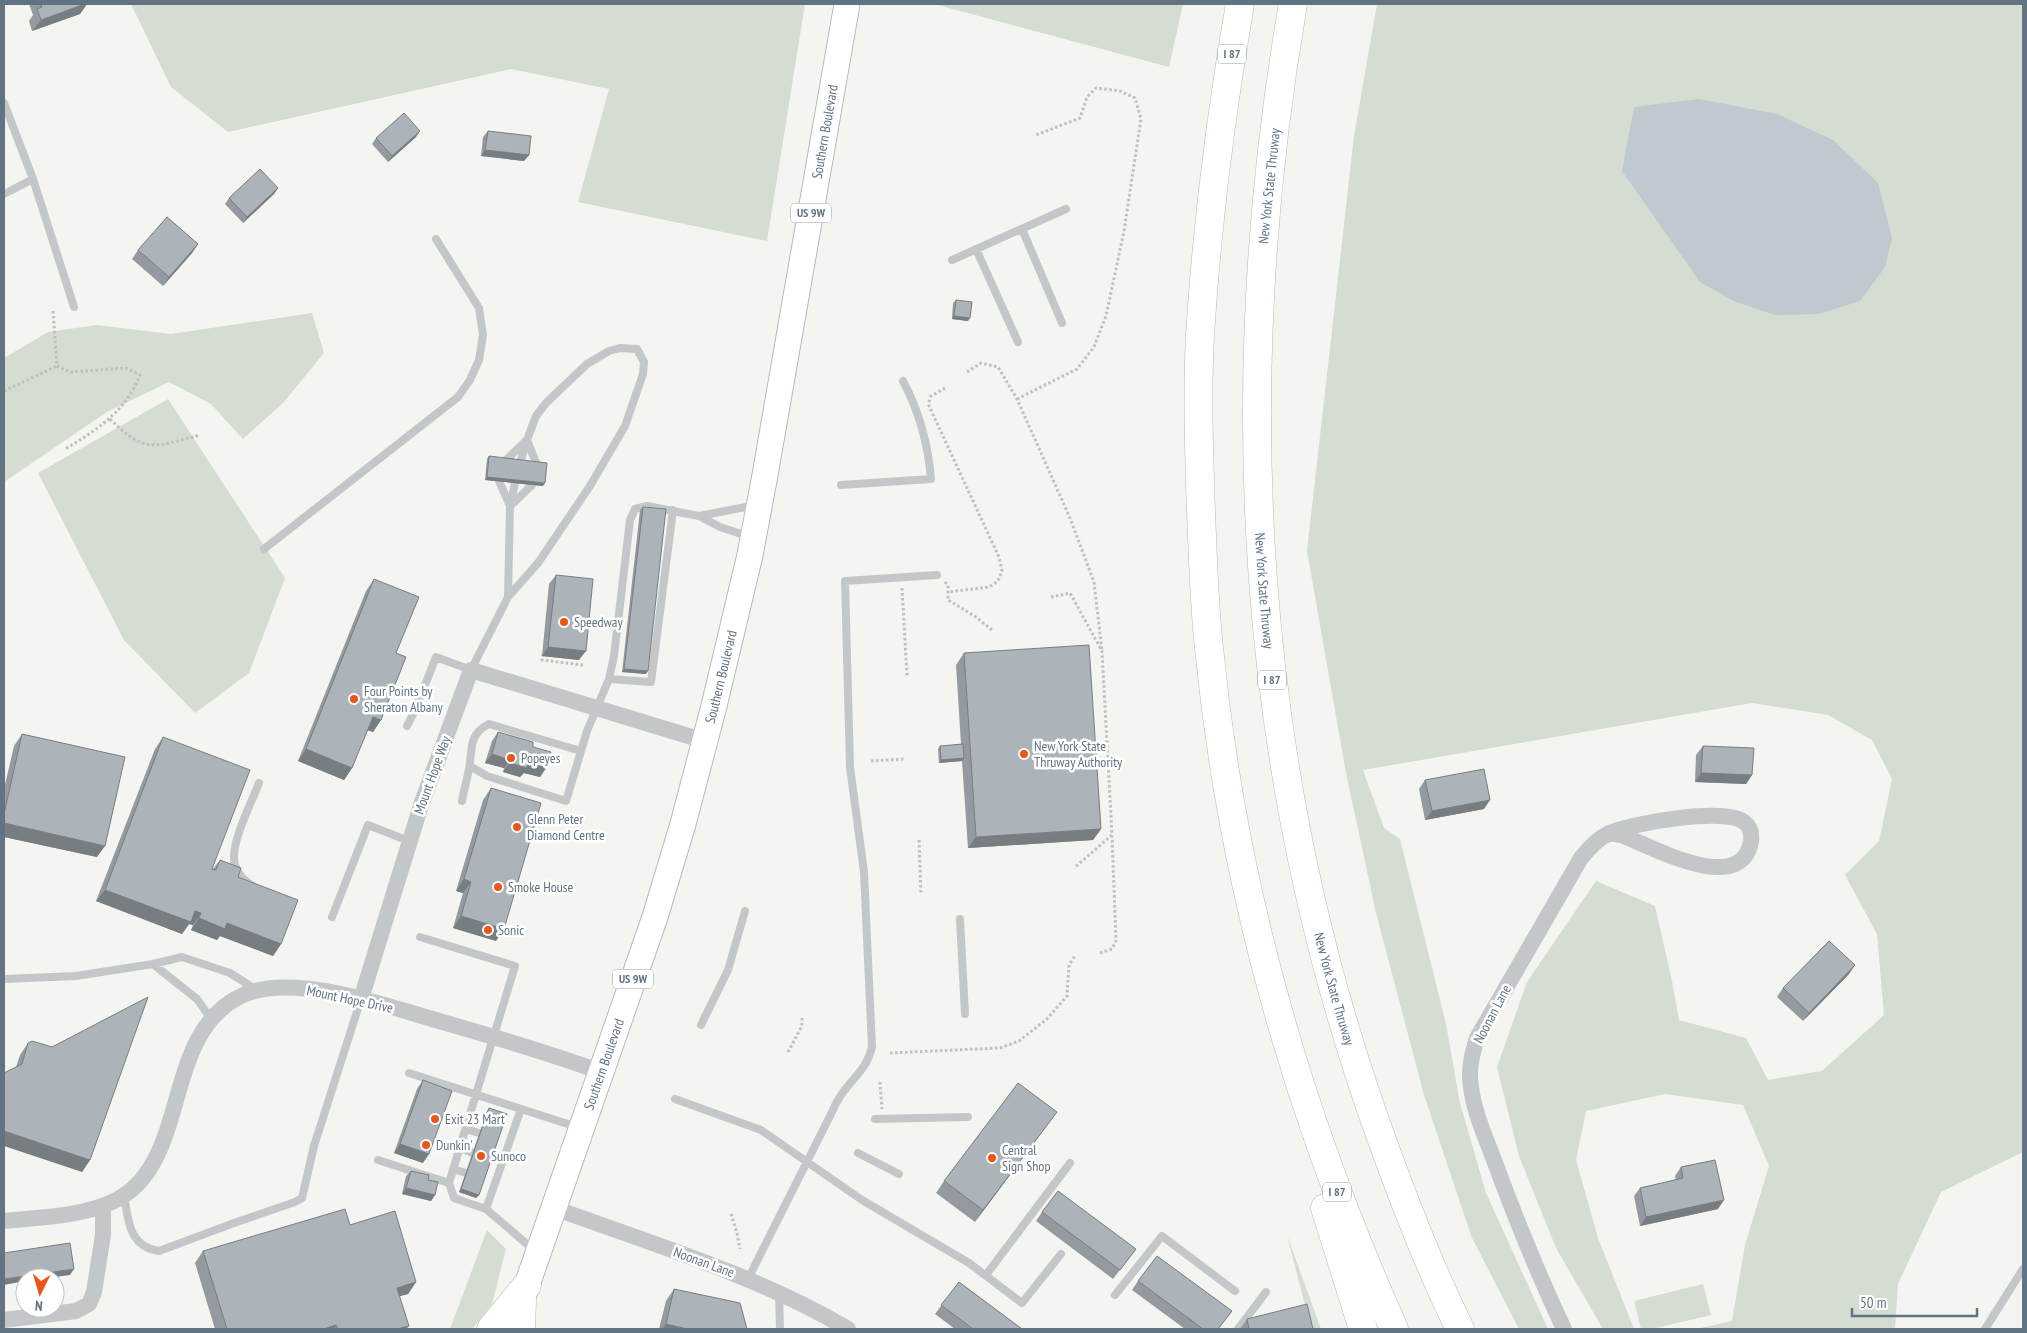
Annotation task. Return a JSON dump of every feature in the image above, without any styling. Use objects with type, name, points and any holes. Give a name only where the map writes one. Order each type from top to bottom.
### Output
[{"type":"highway","name":"I 87","points":[[1240,4],[1229,70],[1212,202],[1200,334],[1198,425],[1202,563],[1209,648],[1229,790],[1244,874],[1289,1052],[1346,1215],[1394,1329]]},
{"type":"highway","name":"New York State Thruway","points":[[1293,4],[1270,163],[1262,250],[1258,336],[1256,424],[1258,514],[1273,687],[1285,770],[1301,852],[1344,1030],[1370,1110],[1401,1194],[1460,1329]]},
{"type":"highway","points":[[1289,1052],[1283,1073],[1363,1329]]},
{"type":"highway","points":[[491,1329],[525,1293]]},
{"type":"highway","points":[[520,1329],[525,1293]]},
{"type":"main road","name":"Southern Boulevard","points":[[512,1329],[664,886],[705,741],[753,539],[847,4]]},
{"type":"street","points":[[471,670],[705,741]]},
{"type":"street","name":"Mount Hope Way","points":[[361,999],[409,841],[471,670]]},
{"type":"street","name":"Noonan Lane","points":[[1564,1329],[1519,1225],[1476,1111],[1470,1085],[1471,1059],[1477,1038],[1581,858],[1592,845],[1609,833],[1639,824],[1719,816],[1743,820],[1749,826],[1752,835],[1747,854],[1739,862],[1729,867],[1717,868],[1688,860],[1621,835],[1609,833]]},
{"type":"street","name":"Mount Hope Drive","points":[[4,1221],[79,1212],[103,1206],[124,1195],[145,1175],[159,1150],[191,1055],[210,1019],[232,1001],[258,990],[277,988],[310,989],[361,999],[563,1057],[601,1072]]},
{"type":"street","points":[[4,1320],[76,1311],[89,1304],[94,1292],[104,1235],[103,1206]]},
{"type":"street","name":"Noonan Lane","points":[[554,1208],[748,1279],[780,1293],[848,1329]]},
{"type":"lane","points":[[4,103],[33,180],[74,307]]},
{"type":"lane","points":[[4,194],[33,180]]},
{"type":"lane","points":[[952,260],[1066,209]]},
{"type":"lane","points":[[1022,229],[1062,323]]},
{"type":"lane","points":[[264,550],[458,397],[470,380],[479,360],[483,335],[479,308],[436,240]]},
{"type":"lane","points":[[976,249],[1018,342]]},
{"type":"lane","points":[[407,726],[436,657],[471,670],[508,597],[538,563],[590,486],[625,426],[643,374],[644,362],[637,349],[620,348],[587,364],[546,403],[536,416],[520,463]]},
{"type":"lane","points":[[841,485],[932,479],[926,434],[913,399],[903,381]]},
{"type":"lane","points":[[505,461],[527,440]]},
{"type":"lane","points":[[527,440],[537,465]]},
{"type":"lane","points":[[499,481],[510,506]]},
{"type":"lane","points":[[508,597],[510,506],[515,483]]},
{"type":"lane","points":[[510,506],[532,485]]},
{"type":"lane","points":[[699,516],[759,505]]},
{"type":"lane","points":[[470,766],[487,776],[566,801],[581,751],[609,679],[614,656],[629,529],[635,508],[640,506],[673,510],[699,516],[720,527],[753,539]]},
{"type":"lane","points":[[609,679],[651,682],[650,659],[665,532],[673,510]]},
{"type":"lane","points":[[629,529],[638,529]]},
{"type":"lane","points":[[627,548],[636,548]]},
{"type":"lane","points":[[625,566],[634,566]]},
{"type":"lane","points":[[748,1279],[843,1092],[866,1064],[870,1056],[873,1040],[864,872],[850,767],[845,581],[937,575]]},
{"type":"lane","points":[[623,583],[632,584]]},
{"type":"lane","points":[[620,601],[630,602]]},
{"type":"lane","points":[[618,621],[628,621]]},
{"type":"lane","points":[[616,638],[626,639]]},
{"type":"lane","points":[[614,656],[624,656]]},
{"type":"lane","points":[[462,801],[473,742],[480,730],[489,724],[581,751]]},
{"type":"lane","points":[[257,888],[241,875],[236,867],[234,858],[238,838],[259,783]]},
{"type":"lane","points":[[332,917],[368,826],[409,841]]},
{"type":"lane","points":[[701,1025],[728,970],[746,911]]},
{"type":"lane","points":[[960,919],[965,1014]]},
{"type":"lane","points":[[420,937],[515,966],[449,1183],[454,1198],[486,1209],[538,1254]]},
{"type":"lane","points":[[5,981],[76,976],[153,964],[182,957],[230,973],[258,990]]},
{"type":"lane","points":[[153,964],[197,999],[210,1019]]},
{"type":"lane","points":[[124,1195],[127,1216],[138,1243],[148,1249],[159,1250],[302,1198],[314,1146],[361,999]]},
{"type":"lane","points":[[409,1073],[581,1129]]},
{"type":"lane","points":[[675,1099],[761,1130],[862,1200],[969,1263],[1022,1303],[1061,1254]]},
{"type":"lane","points":[[486,1209],[499,1162],[521,1109]]},
{"type":"lane","points":[[878,1119],[968,1117]]},
{"type":"lane","points":[[466,1128],[479,1133]]},
{"type":"lane","points":[[460,1148],[473,1152]]},
{"type":"lane","points":[[858,1153],[899,1174]]},
{"type":"lane","points":[[378,1160],[449,1183]]},
{"type":"lane","points":[[986,1275],[1070,1163]]},
{"type":"lane","points":[[453,1169],[466,1173]]},
{"type":"lane","points":[[1115,1295],[1162,1236],[1235,1291]]},
{"type":"lane","points":[[1985,1329],[2023,1269]]},
{"type":"lane","points":[[1238,1329],[1266,1292]]},
{"type":"lane","points":[[780,1293],[780,1329]]},
{"type":"path","points":[[1017,398],[1076,369],[1094,348],[1106,316],[1124,232],[1141,119],[1135,98],[1120,91],[1096,88],[1087,97],[1080,118],[1036,135]]},
{"type":"path","points":[[53,311],[57,366]]},
{"type":"path","points":[[967,372],[981,363],[998,367],[1017,398],[1070,518],[1094,582],[1102,651],[1116,941],[1112,949],[1100,953]]},
{"type":"path","points":[[4,391],[57,366]]},
{"type":"path","points":[[57,366],[70,372],[126,368],[140,375],[134,390],[110,419],[85,438],[65,449]]},
{"type":"path","points":[[945,388],[931,396],[928,402],[929,406],[999,557],[1002,571],[998,582],[990,587],[948,592]]},
{"type":"path","points":[[110,419],[126,435],[145,445],[165,445],[200,435]]},
{"type":"path","points":[[937,575],[948,585],[948,600],[976,617],[992,630]]},
{"type":"path","points":[[901,577],[907,676]]},
{"type":"path","points":[[1051,597],[1070,593],[1102,651]]},
{"type":"path","points":[[544,650],[542,660],[583,665]]},
{"type":"path","points":[[871,761],[904,759]]},
{"type":"path","points":[[1074,868],[1112,835]]},
{"type":"path","points":[[919,840],[921,894]]},
{"type":"path","points":[[890,1053],[1000,1048],[1019,1041],[1047,1019],[1067,996],[1069,965],[1075,956]]},
{"type":"path","points":[[788,1052],[802,1026],[802,1018]]},
{"type":"path","points":[[878,1119],[880,1082]]},
{"type":"path","points":[[731,1214],[740,1249]]},
{"type":"shaded area","points":[[131,4],[805,4],[767,241],[578,202],[609,89],[511,69],[228,132],[171,87]]},
{"type":"shaded area","points":[[934,4],[1183,4],[1169,67]]},
{"type":"shaded area","points":[[1377,4],[2023,4],[2023,1152],[1941,1192],[1898,1284],[1895,1329],[1696,1329],[1732,1321],[1745,1245],[1769,1166],[1743,1105],[1665,1094],[1586,1111],[1576,1160],[1598,1238],[1634,1329],[1603,1329],[1556,1248],[1519,1156],[1497,1067],[1527,982],[1596,881],[1655,906],[1679,1020],[1746,1038],[1768,1080],[1822,1071],[1884,1015],[1877,934],[1845,875],[1879,841],[1892,779],[1872,740],[1828,715],[1752,703],[1363,770],[1384,828],[1400,839],[1446,1024],[1460,1103],[1486,1193],[1548,1329],[1519,1329],[1472,1238],[1424,1095],[1376,913],[1346,773],[1307,551],[1354,136]]},
{"type":"shaded area","points":[[1699,99],[1777,114],[1833,140],[1878,183],[1892,238],[1885,267],[1860,301],[1818,314],[1775,315],[1734,301],[1700,282],[1622,171],[1634,107]]},
{"type":"shaded area","points":[[312,313],[324,353],[283,403],[243,439],[211,404],[169,382],[107,412],[4,482],[4,358],[48,332],[97,325],[171,334]]},
{"type":"shaded area","points":[[168,399],[285,578],[249,673],[195,713],[124,640],[38,473]]},
{"type":"shaded area","points":[[487,1230],[506,1249],[492,1304],[472,1329],[450,1329]]},
{"type":"shaded area","points":[[1287,1235],[1321,1329],[1311,1329]]},
{"type":"shaded area","points":[[1703,1284],[1711,1315],[1652,1329],[1641,1329],[1634,1301]]},
{"type":"building","points":[[41,4],[85,4],[41,20],[37,9],[42,7]]},
{"type":"building","points":[[404,113],[420,131],[392,156],[376,138]]},
{"type":"building","points":[[488,131],[531,136],[529,155],[485,150]]},
{"type":"building","points":[[260,169],[278,188],[247,217],[229,198]]},
{"type":"building","points":[[167,217],[198,244],[169,277],[138,250]]},
{"type":"building","points":[[956,300],[972,302],[970,318],[954,316]]},
{"type":"building","points":[[489,456],[547,463],[545,483],[487,477]]},
{"type":"building","name":"Speedway","points":[[643,507],[666,509],[648,671],[624,669]]},
{"type":"building","name":"Speedway","points":[[556,575],[593,579],[586,651],[548,647]]},
{"type":"building","name":"Four Points by Sheraton Albany","points":[[374,579],[419,597],[396,653],[406,657],[381,720],[373,717],[352,768],[306,749]]},
{"type":"building","name":"New York State Thruway Authority","points":[[1089,645],[1101,829],[976,837],[964,653]]},
{"type":"building","points":[[498,732],[533,742],[533,747],[551,752],[546,768],[528,763],[527,768],[509,763],[510,760],[492,754]]},
{"type":"building","points":[[22,734],[125,757],[105,846],[4,823],[4,814]]},
{"type":"building","points":[[163,737],[250,770],[212,869],[216,870],[220,860],[241,868],[238,877],[298,900],[281,944],[227,923],[225,929],[199,918],[201,913],[195,911],[191,922],[105,890]]},
{"type":"building","points":[[963,744],[964,758],[941,760],[940,746]]},
{"type":"building","points":[[1703,746],[1754,748],[1752,775],[1701,773]]},
{"type":"building","points":[[1484,769],[1490,800],[1432,811],[1425,780]]},
{"type":"building","points":[[491,788],[541,803],[504,929],[461,916],[471,882],[464,879]]},
{"type":"building","points":[[1829,941],[1855,965],[1809,1013],[1783,988]]},
{"type":"building","points":[[148,997],[90,1160],[4,1131],[4,1073],[22,1064],[28,1043],[32,1041],[52,1047]]},
{"type":"building","points":[[423,1080],[452,1091],[429,1154],[400,1144]]},
{"type":"building","name":"Central Sign Shop","points":[[1018,1083],[1057,1112],[983,1210],[944,1181]]},
{"type":"building","name":"Sunoco","points":[[489,1108],[507,1114],[479,1195],[461,1189]]},
{"type":"building","points":[[1715,1160],[1724,1200],[1646,1217],[1640,1188],[1683,1178],[1681,1167]]},
{"type":"building","points":[[411,1171],[429,1175],[428,1180],[438,1182],[435,1195],[406,1188]]},
{"type":"building","points":[[1058,1191],[1136,1249],[1120,1270],[1042,1212]]},
{"type":"building","points":[[345,1209],[350,1225],[395,1211],[416,1282],[397,1288],[409,1326],[397,1329],[338,1329],[336,1325],[324,1329],[227,1329],[203,1251]]},
{"type":"building","points":[[70,1243],[74,1269],[15,1268],[15,1277],[4,1279],[4,1253]]},
{"type":"building","points":[[1157,1256],[1232,1311],[1218,1329],[1203,1329],[1138,1281]]},
{"type":"building","points":[[959,1282],[1022,1329],[973,1329],[941,1305]]},
{"type":"building","points":[[674,1289],[740,1303],[747,1329],[687,1329],[666,1324]]},
{"type":"building","points":[[1307,1304],[1313,1329],[1249,1329],[1247,1319]]},
{"type":"place","name":"Speedway","points":[[564,622]]},
{"type":"place","name":"Four Points by Sheraton Albany","points":[[354,699]]},
{"type":"place","name":"New York State Thruway Authority","points":[[1024,754]]},
{"type":"place","name":"Popeyes","points":[[511,758]]},
{"type":"place","name":"Glenn Peter Diamond Centre","points":[[517,827]]},
{"type":"place","name":"Smoke House","points":[[498,887]]},
{"type":"place","name":"Sonic","points":[[488,930]]},
{"type":"place","name":"Exit 23 Mart","points":[[435,1119]]},
{"type":"place","name":"Dunkin'","points":[[426,1145]]},
{"type":"place","name":"Sunoco","points":[[481,1156]]},
{"type":"place","name":"Central Sign Shop","points":[[992,1158]]}]
